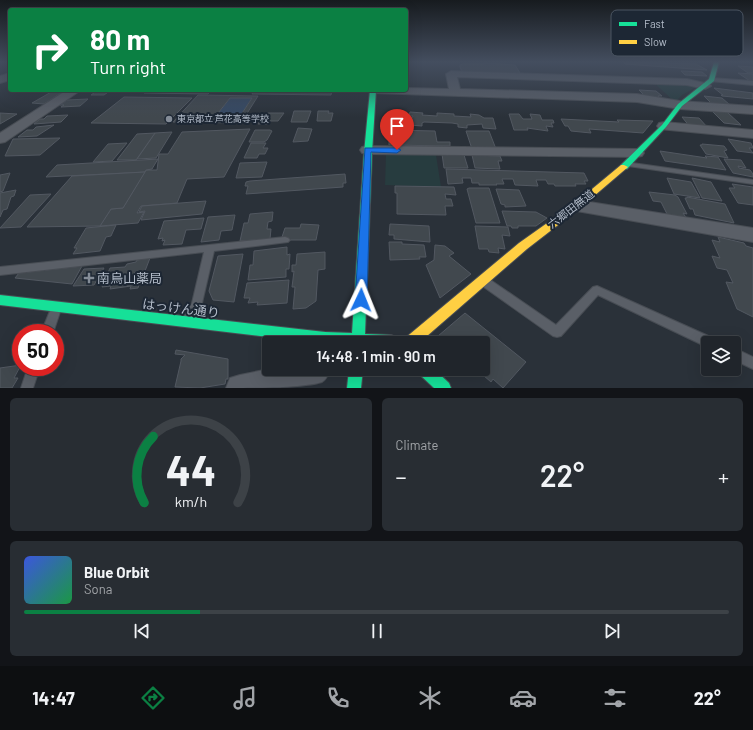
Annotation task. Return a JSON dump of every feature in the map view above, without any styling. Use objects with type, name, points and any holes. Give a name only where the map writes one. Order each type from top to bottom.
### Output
[{"type":"street","points":[[452,80],[455,93]]},
{"type":"street","points":[[632,80],[708,83],[709,80]]},
{"type":"street","name":"六郷田無道","points":[[417,336],[523,246],[577,206],[632,159],[664,126],[680,105],[708,83]]},
{"type":"street","points":[[408,91],[636,98],[680,105],[753,110]]},
{"type":"street","points":[[0,139],[72,92]]},
{"type":"street","points":[[357,336],[361,300],[368,150],[373,92]]},
{"type":"street","points":[[732,109],[753,128]]},
{"type":"street","points":[[664,126],[753,134]]},
{"type":"street","points":[[368,150],[632,159]]},
{"type":"street","points":[[577,206],[753,235]]},
{"type":"street","name":"はっけん通り","points":[[0,300],[307,336]]},
{"type":"street","points":[[240,388],[293,376]]},
{"type":"street","points":[[354,388],[355,376]]},
{"type":"street","points":[[431,376],[444,388]]},
{"type":"lane","points":[[708,83],[753,83]]},
{"type":"lane","points":[[632,159],[753,182]]},
{"type":"lane","points":[[0,271],[286,240]]},
{"type":"lane","points":[[187,322],[197,303],[210,248]]},
{"type":"lane","points":[[483,280],[557,332],[597,290],[701,338]]},
{"type":"lane","points":[[51,324],[58,306]]},
{"type":"lane","points":[[741,357],[753,363]]},
{"type":"lane","points":[[27,388],[31,376]]},
{"type":"green space","points":[[653,82],[688,83],[698,86],[682,95],[675,102]]},
{"type":"green space","points":[[386,154],[436,155],[441,187],[385,185]]},
{"type":"water","points":[[230,98],[252,98],[239,118],[215,117]]},
{"type":"building","points":[[714,88],[753,93],[753,99],[722,96],[721,95],[723,95]]},
{"type":"building","points":[[639,90],[656,91],[662,96],[658,96],[661,99],[647,98]]},
{"type":"building","points":[[51,92],[62,92],[44,104],[32,103]]},
{"type":"building","points":[[95,92],[108,92],[104,95],[91,95]]},
{"type":"building","points":[[145,92],[210,92],[208,94],[144,93]]},
{"type":"building","points":[[253,92],[332,92],[331,95],[252,94]]},
{"type":"building","points":[[198,95],[258,96],[241,123],[173,122]],"holes":[[[230,98],[252,98],[239,118],[215,117]]]},
{"type":"building","points":[[704,96],[722,98],[730,105],[711,103]]},
{"type":"building","points":[[124,97],[192,98],[166,124],[91,123]]},
{"type":"building","points":[[88,99],[80,106],[61,107],[64,105],[60,105],[67,100]]},
{"type":"building","points":[[711,110],[727,112],[741,125],[724,123]]},
{"type":"building","points":[[294,111],[311,111],[307,122],[291,122]]},
{"type":"building","points":[[318,111],[329,111],[328,113],[333,113],[331,121],[317,121]]},
{"type":"building","points":[[410,112],[423,113],[422,115],[437,116],[437,113],[471,117],[470,114],[479,115],[484,118],[493,118],[496,129],[483,128],[482,124],[467,125],[467,128],[458,127],[458,124],[452,123],[424,122],[422,123],[422,126],[409,125],[409,127],[395,125],[396,123],[394,122],[396,118],[412,118],[413,116],[409,116]]},
{"type":"building","points":[[0,113],[17,114],[0,124]]},
{"type":"building","points":[[265,113],[284,113],[278,121],[270,121],[268,124],[258,124]]},
{"type":"building","points":[[509,114],[519,114],[523,119],[532,119],[530,114],[540,115],[542,120],[553,120],[554,123],[551,123],[553,127],[546,126],[548,131],[527,128],[528,130],[514,130]]},
{"type":"building","points":[[68,115],[61,122],[34,124],[47,116]]},
{"type":"building","points":[[682,117],[699,118],[708,128],[690,127]]},
{"type":"building","points":[[561,119],[619,122],[617,120],[653,121],[643,133],[589,129],[591,133],[571,131],[568,126],[565,126]]},
{"type":"building","points":[[54,125],[37,136],[18,137],[27,130],[33,130],[36,127]]},
{"type":"building","points":[[298,128],[312,129],[308,141],[293,142]]},
{"type":"building","points":[[250,129],[224,177],[187,179],[177,203],[141,206],[137,213],[144,212],[138,223],[100,226],[111,209],[123,208],[146,170],[157,170],[159,154],[168,154],[182,132]]},
{"type":"building","points":[[255,130],[272,131],[267,140],[264,142],[249,142]]},
{"type":"building","points":[[389,130],[435,131],[437,142],[450,142],[450,146],[389,145]]},
{"type":"building","points":[[466,131],[489,131],[496,149],[472,149]]},
{"type":"building","points":[[172,132],[156,158],[137,159],[155,133]]},
{"type":"building","points":[[155,133],[136,160],[117,160],[137,134]]},
{"type":"building","points":[[60,138],[40,155],[5,156],[13,139]]},
{"type":"building","points":[[728,139],[751,143],[753,148],[749,148],[753,153],[737,151]]},
{"type":"building","points":[[127,143],[112,161],[93,162],[108,144]]},
{"type":"building","points":[[251,143],[266,143],[263,148],[268,148],[265,154],[259,154],[257,158],[244,158]]},
{"type":"building","points":[[700,145],[724,146],[727,150],[724,151],[728,158],[706,154]]},
{"type":"building","points":[[660,151],[707,158],[705,156],[718,157],[726,170],[665,161]]},
{"type":"building","points":[[442,154],[464,155],[468,168],[444,168]]},
{"type":"building","points":[[472,155],[500,156],[502,161],[498,161],[500,169],[475,168]]},
{"type":"building","points":[[158,159],[152,169],[146,170],[145,172],[46,177],[57,165]]},
{"type":"building","points":[[724,159],[741,160],[746,168],[738,166],[739,168],[750,170],[753,177],[733,173]]},
{"type":"building","points":[[267,162],[262,177],[236,178],[240,163]]},
{"type":"building","points":[[446,169],[584,173],[588,181],[584,181],[586,184],[575,184],[576,186],[555,186],[554,184],[548,184],[546,180],[536,180],[538,186],[515,185],[513,179],[502,179],[504,184],[479,185],[479,183],[472,183],[471,178],[462,178],[463,183],[448,184]]},
{"type":"building","points":[[145,172],[123,208],[111,209],[100,226],[27,227],[72,176]]},
{"type":"building","points":[[10,173],[3,191],[0,192],[0,175]]},
{"type":"building","points":[[345,174],[346,183],[343,183],[343,187],[246,194],[248,186],[245,186],[246,182],[250,181]]},
{"type":"building","points":[[667,178],[691,182],[700,198],[674,194]]},
{"type":"building","points":[[692,178],[711,182],[722,201],[702,198]]},
{"type":"building","points":[[732,184],[753,187],[753,205],[738,203],[729,188],[735,188]]},
{"type":"building","points":[[395,186],[454,187],[456,195],[445,194],[446,199],[451,199],[453,206],[445,206],[446,215],[397,214],[397,193],[395,193]]},
{"type":"building","points":[[489,188],[500,223],[476,223],[467,189]]},
{"type":"building","points":[[496,189],[519,190],[526,206],[505,207],[505,205],[501,204]]},
{"type":"building","points":[[16,190],[14,196],[11,197],[7,209],[3,210],[0,217],[0,193]]},
{"type":"building","points":[[649,192],[675,195],[678,197],[687,214],[683,213],[687,219],[668,216],[661,202],[653,201]]},
{"type":"building","points":[[51,194],[21,227],[0,228],[30,195]]},
{"type":"building","points":[[687,197],[725,204],[734,223],[695,215],[693,209],[690,209],[685,198]]},
{"type":"building","points":[[206,201],[202,214],[141,220],[145,211],[139,212],[142,206]]},
{"type":"building","points":[[502,211],[536,212],[547,218],[536,226],[518,226],[518,228],[512,228],[511,226],[507,226]]},
{"type":"building","points":[[273,212],[272,221],[268,222],[267,229],[271,229],[270,239],[240,241],[244,223],[248,223],[250,214]]},
{"type":"building","points":[[235,215],[232,230],[221,231],[219,240],[201,242],[208,217]]},
{"type":"building","points":[[204,218],[201,229],[186,230],[182,244],[163,245],[165,240],[162,241],[163,238],[158,239],[164,221]]},
{"type":"building","points":[[301,224],[319,225],[316,240],[281,240],[285,228],[300,228]]},
{"type":"building","points":[[390,224],[429,226],[430,242],[394,239],[394,235],[389,235]]},
{"type":"building","points":[[116,225],[111,236],[106,237],[100,251],[73,254],[77,248],[74,248],[86,228]]},
{"type":"building","points":[[475,226],[508,227],[510,236],[502,235],[505,249],[498,248],[499,253],[489,252],[488,249],[479,249]]},
{"type":"building","points":[[718,237],[744,243],[746,246],[753,248],[753,317],[737,309],[726,282],[733,283],[727,270],[717,268],[712,256],[720,258],[712,240],[720,242]]},
{"type":"building","points":[[389,242],[424,245],[426,257],[419,257],[420,259],[390,260]]},
{"type":"building","points":[[435,245],[445,246],[454,253],[449,256],[471,274],[440,298],[426,265],[434,260]]},
{"type":"building","points":[[287,247],[287,255],[290,254],[289,269],[286,269],[286,277],[248,280],[250,265],[253,265],[254,251]]},
{"type":"building","points":[[325,252],[325,269],[318,270],[316,301],[306,308],[293,309],[295,287],[292,287],[294,271],[292,272],[292,265],[296,265],[297,254]]},
{"type":"building","points":[[243,254],[234,302],[213,300],[209,291],[218,256]]},
{"type":"building","points":[[150,258],[145,271],[135,272],[132,279],[141,278],[138,288],[130,289],[131,286],[110,289],[111,286],[102,287],[110,268],[125,267],[127,264],[136,262],[137,260]]},
{"type":"building","points":[[82,266],[72,284],[15,278],[19,273]]},
{"type":"building","points":[[104,268],[94,285],[73,286],[84,269]]},
{"type":"building","points":[[289,280],[287,303],[257,305],[258,302],[248,303],[250,298],[244,298],[247,283]]},
{"type":"building","points":[[465,313],[526,362],[503,388],[493,379],[491,382],[484,376],[490,376],[490,336],[438,336]]},
{"type":"building","points":[[176,350],[228,359],[228,379],[226,379],[225,384],[200,388],[175,387],[181,359],[185,355],[175,354]]},
{"type":"building","points":[[12,366],[12,376],[15,376],[14,378],[18,378],[12,388],[0,388],[0,368]]},
{"type":"traffic: fast","points":[[624,167],[664,126],[680,105],[712,80]]},
{"type":"traffic: fast","points":[[358,336],[368,153],[373,92]]},
{"type":"traffic: fast","points":[[0,300],[308,336]]},
{"type":"traffic: fast","points":[[354,388],[355,376]]},
{"type":"traffic: fast","points":[[431,376],[444,388]]},
{"type":"traffic: slow","points":[[417,336],[523,246],[577,206],[624,167]]},
{"type":"place","name":"東京都立 芦花高等学校","points":[[169,119]]},
{"type":"place","name":"南烏山薬局","points":[[89,278]]},
{"type":"route","points":[[361,300],[364,206],[368,150],[397,150]]}]
